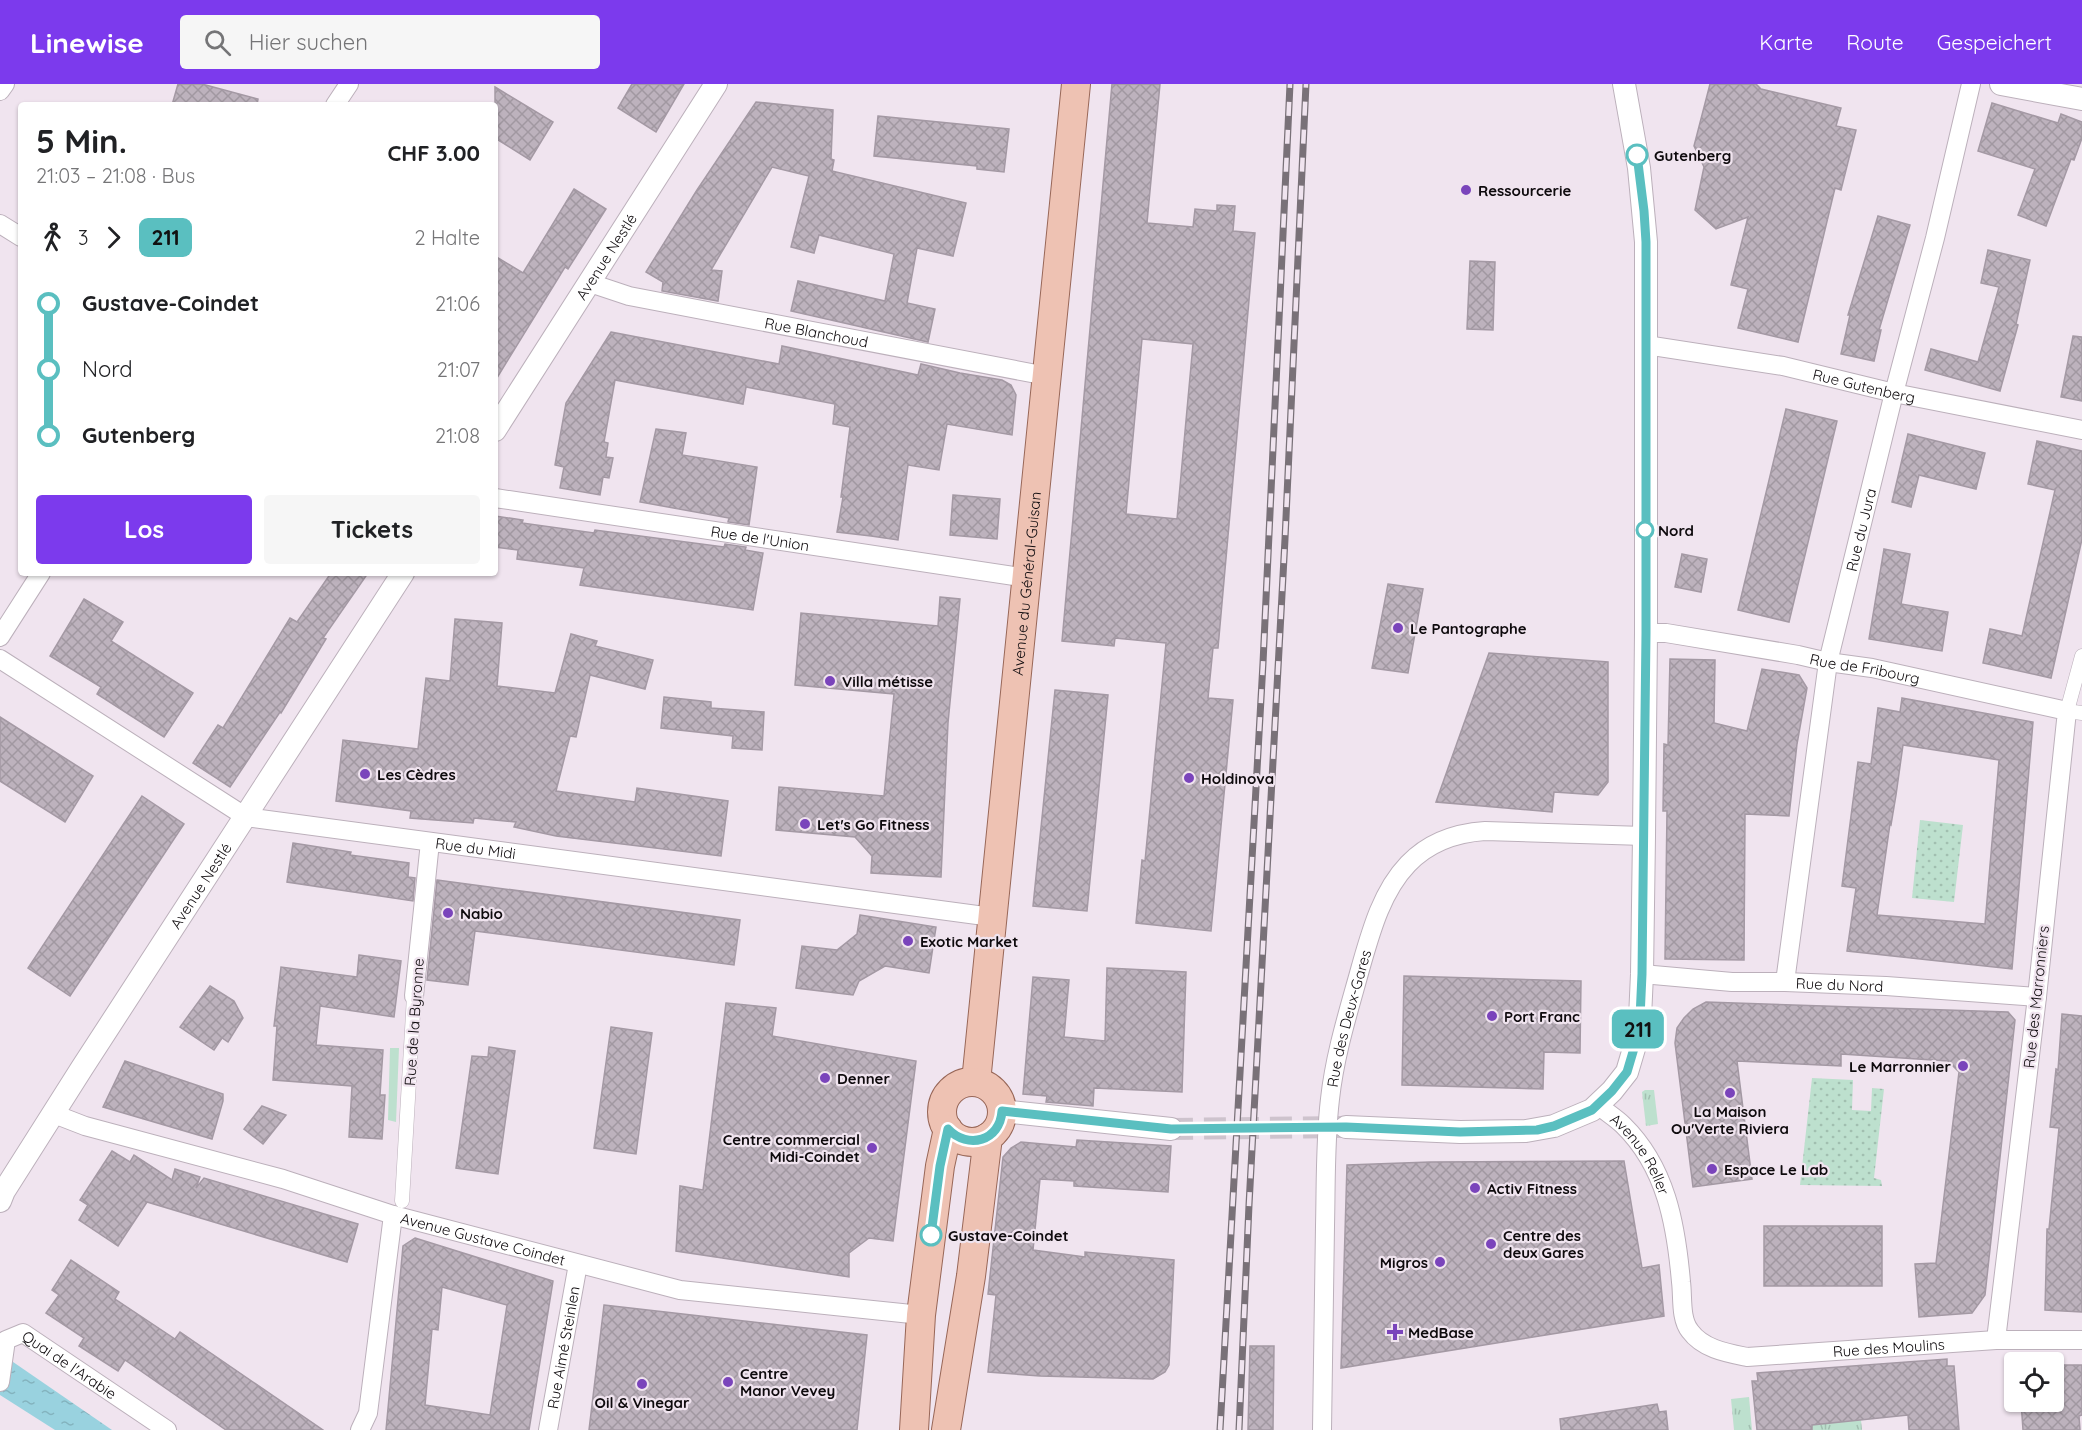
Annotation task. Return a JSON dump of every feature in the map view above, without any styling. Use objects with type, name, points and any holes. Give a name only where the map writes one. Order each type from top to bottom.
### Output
[{"type":"main road","name":"Avenue du Général-Guisan","points":[[976,1082],[1076,84]]},
{"type":"main road","points":[[976,1082],[989,1087],[994,1092],[1002,1111],[997,1129],[981,1140],[966,1141],[953,1135],[943,1117],[946,1096],[962,1084],[976,1082]]},
{"type":"main road","points":[[914,1430],[921,1315],[940,1166],[948,1129]]},
{"type":"main road","points":[[946,1430],[971,1276],[988,1137]]},
{"type":"street","points":[[0,91],[5,84]]},
{"type":"street","points":[[337,102],[349,84]]},
{"type":"street","name":"Avenue Nestlé","points":[[498,425],[716,84]]},
{"type":"street","name":"Avenue Reller","points":[[1624,84],[1638,157],[1644,211],[1646,633],[1642,974],[1638,1027],[1627,1072],[1598,1105],[1623,1125],[1650,1159],[1670,1202],[1681,1278],[1684,1319],[1689,1330],[1700,1341]]},
{"type":"street","name":"Rue du Jura","points":[[1785,982],[1828,662],[1894,393],[1935,238],[1971,84]]},
{"type":"street","points":[[2001,84],[2082,99]]},
{"type":"street","points":[[0,225],[18,235]]},
{"type":"street","name":"Rue Blanchoud","points":[[590,283],[629,296],[1047,376]]},
{"type":"street","name":"Rue Gutenberg","points":[[1646,345],[1783,366],[1894,393],[2082,430]]},
{"type":"street","name":"Rue de l'Union","points":[[498,498],[1027,578]]},
{"type":"street","points":[[0,638],[39,576]]},
{"type":"street","name":"Avenue Nestlé","points":[[0,1201],[4,1191],[401,576]]},
{"type":"street","name":"Rue de Fribourg","points":[[1646,633],[1666,633],[1872,668],[2075,712]]},
{"type":"street","name":"Rue des Marronniers","points":[[1996,1340],[2037,997],[2082,656]]},
{"type":"street","name":"Rue du Midi","points":[[0,659],[246,817],[992,917]]},
{"type":"street","name":"Rue des Deux-Gares","points":[[1322,1430],[1326,1150],[1330,1098],[1336,1056],[1354,990],[1371,932],[1389,890],[1398,875],[1420,852],[1439,841],[1466,832],[1644,836]]},
{"type":"street","name":"Rue de la Byronne","points":[[360,1430],[368,1413],[398,1208],[414,996],[430,842]]},
{"type":"street","name":"Rue du Nord","points":[[1642,974],[1732,982],[1886,986],[2037,997]]},
{"type":"street","points":[[1346,1127],[1460,1132],[1526,1131],[1554,1126],[1578,1117],[1598,1105]]},
{"type":"street","points":[[1002,1111],[1171,1129]]},
{"type":"street","name":"Avenue Gustave Coindet","points":[[54,1114],[85,1126],[398,1208],[578,1264],[680,1290],[921,1315]]},
{"type":"street","name":"Rue Aimé Steinlen","points":[[548,1430],[578,1264]]},
{"type":"street","name":"Quai de l'Arabie","points":[[0,1382],[6,1340],[23,1333],[167,1430]]},
{"type":"street","name":"Rue des Moulins","points":[[1700,1341],[1718,1351],[1747,1357],[1996,1340],[2082,1340]]},
{"type":"green space","points":[[1920,820],[1963,825],[1954,902],[1912,898]]},
{"type":"green space","points":[[390,1048],[399,1048],[396,1122],[388,1120]]},
{"type":"green space","points":[[1812,1078],[1853,1080],[1852,1110],[1871,1111],[1872,1088],[1884,1089],[1874,1178],[1881,1180],[1882,1186],[1800,1185]]},
{"type":"green space","points":[[1654,1090],[1658,1124],[1646,1126],[1642,1092]]},
{"type":"green space","points":[[1749,1397],[1752,1430],[1734,1430],[1731,1399]]},
{"type":"green space","points":[[1861,1420],[1862,1430],[1812,1430],[1812,1425]]},
{"type":"water","points":[[0,1353],[112,1430],[55,1430],[0,1395]]},
{"type":"building","points":[[178,84],[202,84],[258,99],[258,102],[173,102]]},
{"type":"building","points":[[632,84],[684,84],[656,132],[618,108]]},
{"type":"building","points":[[1112,84],[1160,84],[1147,223],[1193,227],[1195,209],[1217,211],[1217,205],[1235,206],[1233,231],[1255,233],[1218,648],[1213,648],[1208,698],[1233,700],[1211,931],[1136,923],[1142,860],[1145,861],[1166,643],[1115,638],[1114,646],[1062,641]],"holes":[[[1142,339],[1193,344],[1177,519],[1126,514]]]},
{"type":"building","points":[[1710,84],[1756,84],[1761,89],[1841,108],[1836,126],[1856,130],[1841,190],[1835,188],[1798,342],[1738,328],[1748,289],[1731,285],[1748,217],[1716,229],[1695,210],[1704,167],[1694,146]]},
{"type":"building","points":[[495,87],[553,122],[530,160],[498,140],[498,102],[495,102]]},
{"type":"building","points":[[756,102],[833,110],[831,159],[834,160],[832,171],[966,203],[953,256],[917,248],[907,303],[935,309],[928,342],[791,311],[798,281],[885,301],[894,254],[819,235],[814,253],[791,247],[809,176],[772,167],[711,270],[722,271],[718,301],[662,291],[663,282],[646,272]]},
{"type":"building","points":[[1992,103],[2058,123],[2061,114],[2082,122],[2082,138],[2074,160],[2071,159],[2046,226],[2018,215],[2035,169],[1978,151]]},
{"type":"building","points":[[878,116],[1009,129],[1004,172],[977,169],[977,166],[874,156]]},
{"type":"building","points":[[574,189],[606,209],[568,269],[565,267],[498,376],[498,258],[523,273]]},
{"type":"building","points":[[1878,216],[1910,225],[1879,330],[1881,330],[1874,361],[1841,354],[1850,315],[1848,315]]},
{"type":"building","points":[[1988,250],[2030,260],[2016,324],[2018,325],[2000,391],[1925,370],[1931,349],[1978,362],[1999,287],[1981,283]]},
{"type":"building","points":[[1470,261],[1495,262],[1493,330],[1467,329]]},
{"type":"building","points":[[611,332],[779,364],[782,346],[918,375],[921,364],[1002,380],[1011,385],[1016,395],[1012,435],[947,424],[939,470],[908,465],[898,540],[837,532],[850,427],[833,424],[835,404],[746,387],[743,404],[615,380],[604,442],[608,443],[606,457],[613,458],[609,478],[603,477],[600,495],[560,488],[564,467],[555,465],[566,403]]},
{"type":"building","points":[[2073,336],[2082,337],[2082,401],[2061,397]]},
{"type":"building","points":[[1786,409],[1837,421],[1789,622],[1738,610]]},
{"type":"building","points":[[656,429],[686,433],[682,455],[757,467],[749,525],[728,522],[729,518],[640,502]]},
{"type":"building","points":[[1908,434],[1985,453],[1976,489],[1919,475],[1911,507],[1892,502]]},
{"type":"building","points":[[2037,441],[2082,451],[2082,539],[2051,678],[1983,663],[1990,629],[2022,636],[2055,490],[2028,484]]},
{"type":"building","points":[[953,495],[1000,499],[997,539],[950,535]]},
{"type":"building","points":[[498,516],[523,520],[522,523],[594,533],[595,530],[724,547],[725,544],[746,547],[745,550],[763,553],[753,610],[580,585],[584,568],[517,559],[518,550],[498,547]]},
{"type":"building","points":[[1884,549],[1910,554],[1901,604],[1948,612],[1942,651],[1869,639]]},
{"type":"building","points":[[1682,554],[1707,559],[1701,592],[1675,587]]},
{"type":"building","points":[[329,576],[366,576],[323,638],[326,639],[281,713],[230,787],[193,763],[218,725],[223,728],[290,618],[297,622]]},
{"type":"building","name":"Le Pantographe","points":[[1388,584],[1423,589],[1408,673],[1372,668]]},
{"type":"building","points":[[940,597],[960,599],[948,723],[941,877],[871,873],[872,856],[855,837],[776,830],[779,787],[884,796],[894,694],[795,685],[801,613],[938,626]]},
{"type":"building","points":[[84,599],[123,622],[111,641],[193,693],[164,737],[97,694],[101,687],[50,656]]},
{"type":"building","points":[[455,619],[502,623],[497,686],[555,693],[571,634],[597,641],[595,646],[653,660],[645,689],[590,675],[576,737],[570,736],[556,791],[635,802],[637,788],[728,801],[721,856],[556,836],[514,827],[516,822],[474,818],[473,823],[410,818],[411,811],[336,801],[343,740],[418,749],[426,678],[450,681]]},
{"type":"building","points":[[1489,653],[1608,662],[1608,782],[1598,795],[1554,792],[1552,812],[1436,802]]},
{"type":"building","points":[[1670,659],[1715,660],[1714,723],[1747,731],[1762,669],[1799,675],[1807,688],[1797,744],[1789,816],[1745,814],[1744,960],[1665,959],[1667,811],[1663,811],[1664,744],[1668,745]]},
{"type":"building","points":[[1055,690],[1108,695],[1087,911],[1033,906]]},
{"type":"building","points":[[664,697],[711,702],[711,708],[764,712],[762,750],[732,748],[733,736],[661,728]]},
{"type":"building","points":[[1902,698],[2033,722],[2012,969],[1847,951],[1856,888],[1842,886],[1858,762],[1871,764],[1878,708],[1900,712]],"holes":[[[1903,745],[1999,760],[1985,924],[1877,915]]]},
{"type":"building","points":[[0,717],[93,776],[65,822],[0,781]]},
{"type":"building","points":[[142,796],[184,824],[70,996],[28,968]]},
{"type":"building","points":[[293,843],[351,852],[350,855],[409,863],[408,877],[415,878],[413,901],[287,882]]},
{"type":"building","points":[[437,880],[740,920],[734,965],[475,931],[468,985],[427,980]]},
{"type":"building","points":[[860,915],[936,927],[929,973],[885,966],[859,981],[853,995],[796,988],[802,946],[837,950],[857,934]]},
{"type":"building","points":[[359,955],[401,961],[394,1017],[320,1006],[316,1045],[383,1050],[380,1095],[385,1095],[382,1139],[349,1137],[352,1086],[273,1080],[277,1026],[274,1026],[281,967],[357,977]]},
{"type":"building","points":[[1107,968],[1186,972],[1182,1092],[1094,1088],[1093,1106],[1046,1102],[1047,1096],[1023,1094],[1033,977],[1069,980],[1064,1037],[1105,1041]]},
{"type":"building","name":"Port Franc","points":[[1404,976],[1581,981],[1580,1053],[1544,1052],[1543,1089],[1402,1085]]},
{"type":"building","points":[[210,986],[234,1001],[243,1018],[228,1042],[222,1038],[214,1050],[180,1027]]},
{"type":"building","points":[[1706,1002],[2008,1012],[2015,1020],[1985,1295],[1972,1313],[1919,1317],[1915,1264],[1936,1263],[1959,1072],[1948,1061],[1841,1054],[1841,1066],[1737,1061],[1752,1179],[1693,1187],[1675,1043],[1677,1028],[1684,1018],[1693,1009]]},
{"type":"building","points":[[726,1003],[776,1008],[772,1036],[916,1061],[893,1241],[869,1238],[849,1253],[849,1277],[676,1251],[680,1186],[703,1190]]},
{"type":"building","points":[[2062,1014],[2082,1016],[2082,1312],[2045,1310],[2047,1229],[2049,1229],[2059,1128],[2050,1127],[2056,1069],[2058,1070]]},
{"type":"building","points":[[611,1027],[652,1033],[636,1154],[594,1148]]},
{"type":"building","points":[[489,1047],[515,1051],[498,1174],[456,1168],[472,1056],[488,1057]]},
{"type":"building","points":[[125,1061],[223,1094],[212,1139],[103,1107]]},
{"type":"building","points":[[262,1106],[286,1115],[263,1144],[244,1129]]},
{"type":"building","points":[[1077,1140],[1171,1146],[1168,1192],[1074,1186],[1074,1181],[1040,1179],[1033,1250],[1085,1257],[1085,1252],[1174,1260],[1169,1365],[1165,1372],[1153,1379],[988,1372],[996,1295],[988,1294],[1003,1157],[1021,1142],[1076,1147]]},
{"type":"building","points":[[112,1151],[130,1162],[134,1155],[172,1180],[175,1169],[200,1177],[196,1188],[204,1178],[358,1224],[347,1262],[147,1202],[118,1246],[79,1220],[88,1205],[80,1200]]},
{"type":"building","name":"Centre des deux Gares","points":[[1624,1161],[1642,1268],[1659,1265],[1664,1316],[1341,1368],[1347,1165],[1430,1162]]},
{"type":"building","points":[[1764,1226],[1882,1226],[1882,1286],[1764,1286]]},
{"type":"building","points":[[415,1238],[553,1281],[529,1430],[386,1430],[403,1246]],"holes":[[[442,1287],[507,1305],[490,1415],[425,1405],[432,1329],[438,1330]]]},
{"type":"building","points":[[71,1260],[119,1292],[115,1299],[175,1339],[180,1332],[323,1430],[226,1430],[125,1360],[118,1371],[79,1346],[84,1338],[46,1313],[59,1295],[52,1290]]},
{"type":"building","name":"Centre Manor Vevey","points":[[604,1305],[867,1335],[857,1430],[589,1430]]},
{"type":"building","points":[[1250,1346],[1274,1346],[1273,1430],[1248,1430]]},
{"type":"building","points":[[1947,1359],[1947,1366],[1954,1366],[1959,1430],[1909,1430],[1908,1415],[1812,1425],[1812,1430],[1757,1430],[1752,1381],[1758,1381],[1757,1373]]},
{"type":"building","points":[[2064,1365],[2082,1365],[2080,1430],[2023,1430],[2022,1412],[2064,1412]]},
{"type":"building","points":[[1657,1404],[1659,1412],[1666,1411],[1668,1430],[1561,1430],[1560,1419]]},
{"type":"tunnel","points":[[1171,1129],[1346,1127]]},
{"type":"railway","points":[[1220,1430],[1263,663],[1290,84]]},
{"type":"railway","points":[[1239,1430],[1306,84]]},
{"type":"bus line","name":"211","points":[[931,1235],[940,1166],[948,1129],[953,1135],[966,1141],[981,1140],[993,1134],[997,1129],[1002,1118],[1002,1111],[1171,1129],[1346,1127],[1460,1132],[1526,1131],[1554,1126],[1592,1110],[1612,1091],[1627,1072],[1640,1018],[1644,836],[1646,242],[1637,155]]},
{"type":"place","name":"Gutenberg","points":[[1637,155]]},
{"type":"place","name":"Ressourcerie","points":[[1466,190]]},
{"type":"place","name":"Nord","points":[[1645,530]]},
{"type":"place","name":"Le Pantographe","points":[[1398,628]]},
{"type":"place","name":"Villa métisse","points":[[830,681]]},
{"type":"place","name":"Les Cèdres","points":[[365,774]]},
{"type":"place","name":"Holdinova","points":[[1189,778]]},
{"type":"place","name":"Let's Go Fitness","points":[[805,824]]},
{"type":"place","name":"Nabio","points":[[448,913]]},
{"type":"place","name":"Exotic Market","points":[[908,941]]},
{"type":"place","name":"Port Franc","points":[[1492,1016]]},
{"type":"place","name":"Le Marronnier","points":[[1963,1066]]},
{"type":"place","name":"Denner","points":[[825,1078]]},
{"type":"place","name":"La Maison Ou'Verte Riviera","points":[[1730,1093]]},
{"type":"place","name":"Centre commercial Midi-Coindet","points":[[872,1148]]},
{"type":"place","name":"Espace Le Lab","points":[[1712,1169]]},
{"type":"place","name":"Activ Fitness","points":[[1475,1188]]},
{"type":"place","name":"Gustave-Coindet","points":[[931,1235]]},
{"type":"place","name":"Centre des deux Gares","points":[[1491,1244]]},
{"type":"place","name":"Migros","points":[[1440,1262]]},
{"type":"place","name":"MedBase","points":[[1395,1332]]},
{"type":"place","name":"Centre Manor Vevey","points":[[728,1382]]},
{"type":"place","name":"Oil & Vinegar","points":[[642,1384]]}]
